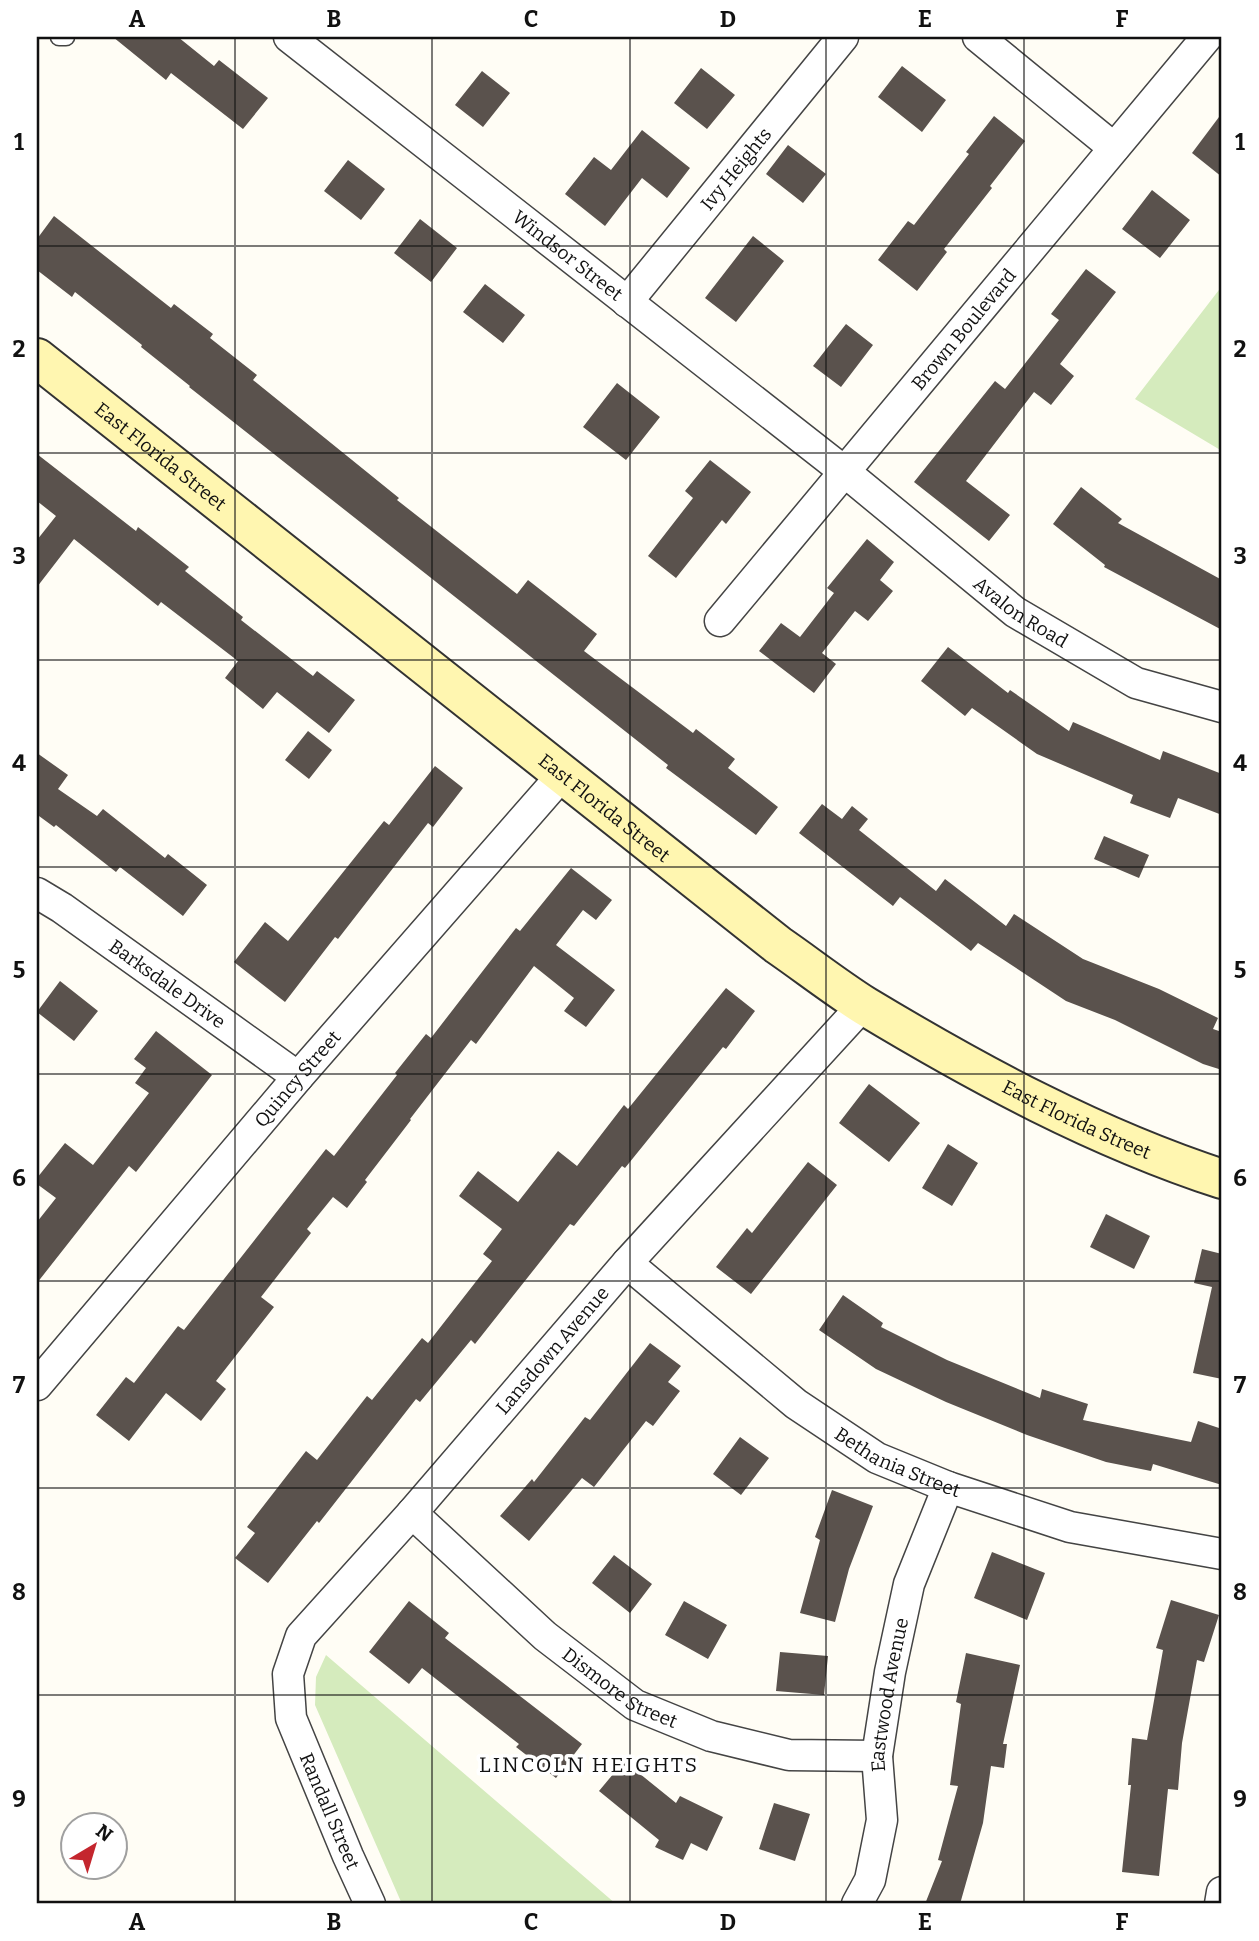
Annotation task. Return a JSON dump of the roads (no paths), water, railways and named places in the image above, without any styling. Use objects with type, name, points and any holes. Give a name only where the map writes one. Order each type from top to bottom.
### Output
[{"type":"main road","name":"East Florida Street","points":[[37,358],[778,945],[863,1004],[1037,1103],[1180,1165],[1222,1179]]},
{"type":"street","name":"Windsor Street","points":[[289,37],[845,472]]},
{"type":"street","name":"Ivy Heights","points":[[627,302],[843,37]]},
{"type":"street","points":[[978,37],[1114,148]]},
{"type":"street","name":"Brown Boulevard","points":[[720,621],[1207,37]]},
{"type":"street","name":"Avalon Road","points":[[845,472],[1015,612],[1136,683],[1222,707]]},
{"type":"street","name":"Quincy Street","points":[[37,1385],[298,1077],[563,774]]},
{"type":"street","name":"Barksdale Drive","points":[[37,893],[62,908],[298,1077]]},
{"type":"street","name":"Lansdown Avenue","points":[[291,1718],[288,1674],[301,1636],[412,1513],[627,1263],[863,1004]]},
{"type":"street","name":"Bethania Street","points":[[627,1263],[796,1404],[877,1458],[948,1488],[1070,1527],[1222,1553]]},
{"type":"street","name":"Eastwood Avenue","points":[[857,1904],[870,1880],[883,1820],[877,1756],[890,1672],[909,1584],[948,1488]]},
{"type":"street","name":"Dismore Street","points":[[412,1513],[545,1636],[635,1705],[711,1736],[789,1755],[877,1756]]},
{"type":"street","name":"Randall Street","points":[[291,1718],[370,1904]]},
{"type":"street","points":[[1220,1904],[1222,1892]]},
{"type":"lane","points":[[59,37],[66,37]]},
{"type":"district","name":"LINCOLN HEIGHTS","points":[[589,1765]]}]
